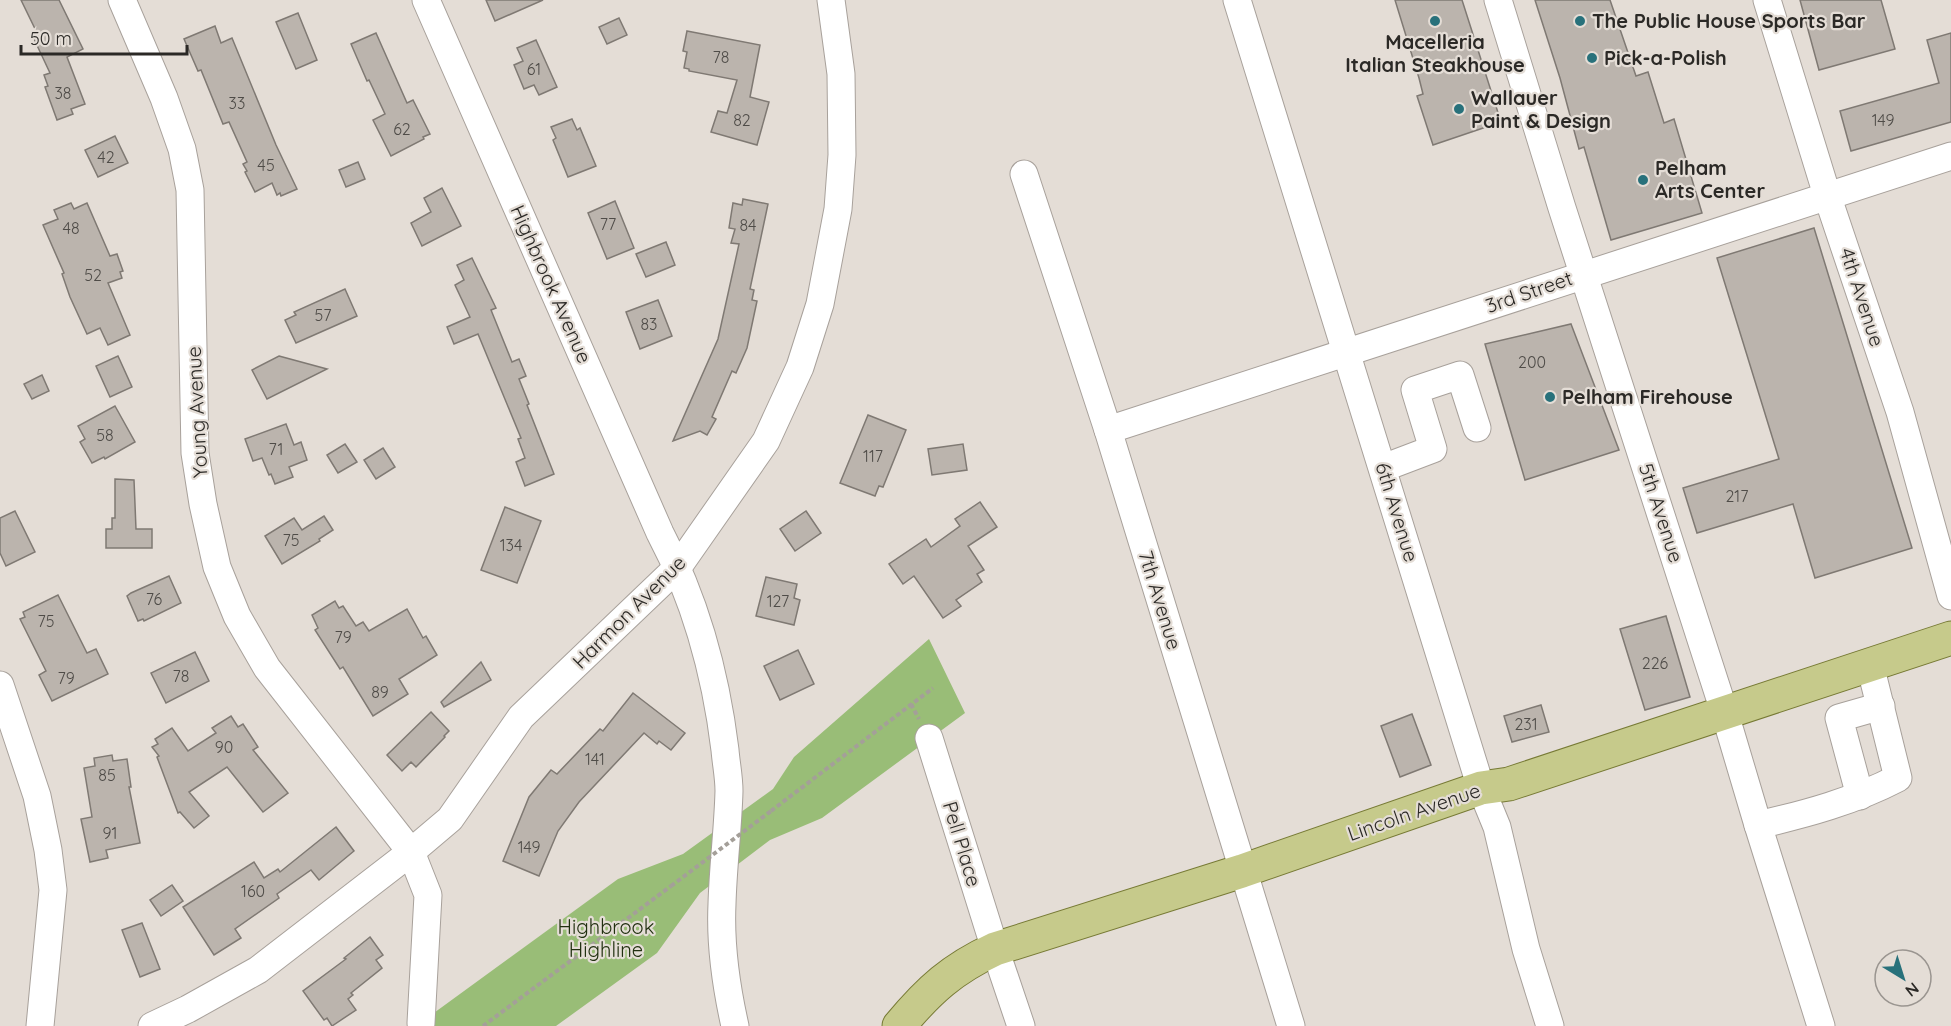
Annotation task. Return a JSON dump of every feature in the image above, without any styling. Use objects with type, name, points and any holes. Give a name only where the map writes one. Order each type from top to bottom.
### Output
[{"type":"main road","name":"Lincoln Avenue","points":[[899,1026],[933,987],[967,962],[995,949],[1242,871],[1481,788],[1509,784],[1951,638]]},
{"type":"street","name":"Young Avenue","points":[[122,0],[164,98],[182,149],[190,190],[195,453],[203,504],[217,567],[237,616],[267,668],[411,852],[428,895],[421,1023]]},
{"type":"street","name":"Highbrook Avenue","points":[[426,0],[660,533],[678,567],[712,677],[721,722],[729,788],[722,906],[725,980],[735,1026]]},
{"type":"street","name":"Harmon Avenue","points":[[152,1026],[258,970],[411,852],[450,819],[521,717],[678,567],[766,441],[800,367],[820,304],[838,209],[842,155],[841,74],[831,0]]},
{"type":"street","name":"6th Avenue","points":[[1237,0],[1481,788],[1497,827],[1526,949],[1550,1026]]},
{"type":"street","name":"5th Avenue","points":[[1498,0],[1558,197],[1725,714],[1821,1026]]},
{"type":"street","name":"4th Avenue","points":[[1767,0],[1827,195],[1900,412],[1951,597]]},
{"type":"street","name":"3rd Street","points":[[1108,430],[1348,354],[1584,274],[1951,156]]},
{"type":"street","name":"7th Avenue","points":[[1024,174],[1108,430],[1291,1026]]},
{"type":"street","points":[[1383,468],[1433,449],[1415,390],[1460,375],[1476,428]]},
{"type":"street","points":[[1758,825],[1804,814],[1860,796],[1898,778],[1870,665]]},
{"type":"street","points":[[0,685],[37,796],[48,850],[52,890],[40,1026]]},
{"type":"street","points":[[1860,796],[1839,718],[1881,706]]},
{"type":"street","name":"Pell Place","points":[[929,738],[1021,1026]]},
{"type":"path","points":[[483,1026],[933,688]]},
{"type":"green space","name":"Highbrook Highline","points":[[929,639],[965,713],[822,818],[770,840],[700,893],[657,953],[556,1026],[416,1026],[618,879],[683,854],[773,789],[794,757]]},
{"type":"building","points":[[21,0],[59,0],[83,49],[67,57],[85,104],[71,109],[73,114],[57,120],[45,87],[48,86],[44,75],[50,73],[34,39],[39,37]]},
{"type":"building","points":[[486,0],[543,0],[495,21]]},
{"type":"building","points":[[1395,0],[1462,0],[1501,122],[1433,145],[1417,96],[1423,94],[1419,78]]},
{"type":"building","points":[[1535,0],[1610,0],[1636,76],[1648,72],[1664,123],[1674,119],[1702,213],[1611,240],[1584,147],[1579,149],[1560,78]]},
{"type":"building","points":[[1800,0],[1881,0],[1895,49],[1819,70]]},
{"type":"building","points":[[298,13],[317,60],[296,69],[276,22]]},
{"type":"building","points":[[619,18],[627,35],[607,44],[599,27]]},
{"type":"building","points":[[215,26],[221,43],[232,38],[276,145],[297,189],[281,196],[280,193],[277,195],[272,183],[255,192],[245,172],[247,171],[243,164],[247,162],[229,122],[223,124],[201,70],[198,71],[184,39]]},
{"type":"building","points":[[687,31],[760,45],[750,97],[769,102],[757,145],[711,132],[718,111],[727,113],[737,80],[689,71],[684,68],[687,52],[683,51]]},
{"type":"building","points":[[376,33],[407,103],[413,100],[430,134],[391,156],[373,120],[385,114],[351,44]]},
{"type":"building","points":[[1951,33],[1951,122],[1851,151],[1840,111],[1939,83],[1927,40]]},
{"type":"building","points":[[536,40],[557,87],[539,95],[534,85],[524,89],[514,65],[523,61],[517,48]]},
{"type":"building","points":[[572,119],[577,130],[580,128],[596,166],[568,177],[553,140],[556,138],[551,127]]},
{"type":"building","points":[[115,136],[128,163],[98,177],[85,150]]},
{"type":"building","points":[[358,162],[365,179],[346,187],[339,170]]},
{"type":"building","points":[[442,188],[461,226],[422,246],[411,223],[431,212],[424,198]]},
{"type":"building","points":[[743,199],[768,204],[750,289],[754,290],[752,300],[757,301],[747,348],[736,373],[732,371],[712,417],[716,419],[707,435],[700,431],[673,441],[718,339],[739,244],[731,243],[735,229],[729,228],[733,203],[742,205]]},
{"type":"building","points":[[615,201],[634,248],[607,259],[588,213]]},
{"type":"building","points":[[71,203],[74,209],[87,203],[110,256],[117,254],[123,271],[120,272],[122,278],[108,283],[130,335],[108,345],[100,328],[87,334],[70,297],[62,274],[64,273],[43,225],[58,219],[54,210]]},
{"type":"building","points":[[1814,228],[1912,548],[1815,578],[1793,504],[1697,533],[1683,488],[1779,459],[1717,258]]},
{"type":"building","points":[[666,242],[675,265],[646,277],[636,254]]},
{"type":"building","points":[[472,258],[496,308],[491,310],[512,362],[519,359],[526,376],[519,379],[554,474],[525,486],[516,462],[525,458],[518,439],[521,438],[478,334],[454,344],[447,327],[470,317],[455,285],[464,280],[457,265]]},
{"type":"building","points":[[345,289],[357,316],[296,343],[285,320],[296,315],[294,312]]},
{"type":"building","points":[[658,300],[672,336],[640,349],[626,312]]},
{"type":"building","name":"Pelham Firehouse","points":[[1571,324],[1619,450],[1525,480],[1485,344]]},
{"type":"building","points":[[118,356],[132,387],[110,397],[96,366]]},
{"type":"building","points":[[279,356],[327,369],[267,399],[252,370]]},
{"type":"building","points":[[42,375],[49,391],[32,399],[24,384]]},
{"type":"building","points":[[115,406],[135,442],[105,459],[104,457],[92,463],[80,442],[85,439],[78,426]]},
{"type":"building","points":[[868,415],[906,430],[883,487],[879,486],[875,496],[840,483]]},
{"type":"building","points":[[286,424],[294,445],[301,442],[307,460],[289,467],[293,477],[275,484],[262,458],[253,461],[245,439]]},
{"type":"building","points":[[345,444],[357,462],[338,473],[327,455]]},
{"type":"building","points":[[963,444],[967,470],[932,475],[928,449]]},
{"type":"building","points":[[383,448],[395,467],[376,479],[364,460]]},
{"type":"building","points":[[115,479],[134,480],[136,529],[152,529],[152,548],[106,548],[106,529],[112,529],[112,518],[115,518]]},
{"type":"building","points":[[980,502],[997,527],[968,546],[984,570],[977,574],[982,582],[956,600],[961,606],[943,618],[914,576],[903,584],[889,564],[926,539],[931,547],[960,526],[955,519]]},
{"type":"building","points":[[505,507],[541,521],[517,583],[481,570]]},
{"type":"building","points":[[15,511],[35,552],[6,566],[0,553],[0,518]]},
{"type":"building","points":[[806,511],[821,533],[795,551],[780,529]]},
{"type":"building","points":[[324,516],[333,530],[319,539],[320,541],[282,564],[265,536],[294,518],[302,530]]},
{"type":"building","points":[[169,576],[181,603],[144,621],[143,619],[138,621],[127,596]]},
{"type":"building","points":[[766,577],[797,584],[794,598],[800,600],[794,625],[756,616]]},
{"type":"building","points":[[58,595],[87,653],[96,649],[108,674],[52,701],[39,675],[46,671],[20,619],[25,617],[23,612]]},
{"type":"building","points":[[335,601],[339,608],[343,606],[356,626],[363,622],[369,631],[407,609],[423,638],[426,636],[437,655],[399,679],[408,694],[373,716],[343,667],[340,669],[315,630],[318,628],[312,615]]},
{"type":"building","points":[[1666,616],[1690,697],[1645,710],[1620,629]]},
{"type":"building","points":[[798,650],[814,684],[780,700],[764,666]]},
{"type":"building","points":[[195,652],[209,681],[166,703],[151,673]]},
{"type":"building","points":[[481,662],[491,680],[444,707],[441,702]]},
{"type":"building","points":[[633,693],[685,733],[671,750],[659,741],[657,744],[644,733],[579,802],[558,831],[539,876],[503,861],[529,797],[551,770],[557,774],[600,729],[603,731]]},
{"type":"building","points":[[1541,705],[1549,732],[1512,742],[1504,716]]},
{"type":"building","points":[[431,712],[449,731],[416,767],[411,762],[402,771],[387,755]]},
{"type":"building","points":[[1412,714],[1431,765],[1400,777],[1381,726]]},
{"type":"building","points":[[231,716],[238,727],[243,724],[258,747],[253,750],[288,793],[263,812],[227,767],[189,792],[209,816],[194,828],[180,812],[178,813],[157,757],[159,756],[152,747],[158,744],[155,739],[172,728],[188,751],[216,733],[212,728]]},
{"type":"building","points":[[112,755],[113,761],[127,759],[131,787],[129,787],[140,843],[106,850],[108,858],[90,862],[81,819],[92,817],[84,768],[95,766],[94,758]]},
{"type":"building","points":[[336,827],[354,851],[319,880],[311,870],[277,894],[279,898],[235,929],[241,938],[214,955],[183,907],[254,862],[264,878],[278,869],[280,872]]},
{"type":"building","points":[[172,885],[183,901],[161,916],[150,900]]},
{"type":"building","points":[[142,923],[160,969],[140,977],[122,930]]},
{"type":"building","points":[[370,937],[383,955],[376,960],[382,968],[351,993],[353,995],[348,999],[356,1010],[332,1026],[327,1018],[324,1020],[303,991],[346,959],[344,958]]},
{"type":"place","name":"Macelleria Italian Steakhouse","points":[[1435,21]]},
{"type":"place","name":"The Public House Sports Bar","points":[[1580,21]]},
{"type":"place","name":"Pick-a-Polish","points":[[1592,58]]},
{"type":"place","name":"Wallauer Paint & Design","points":[[1459,109]]},
{"type":"place","name":"Pelham Arts Center","points":[[1643,180]]},
{"type":"place","name":"Pelham Firehouse","points":[[1550,397]]}]
